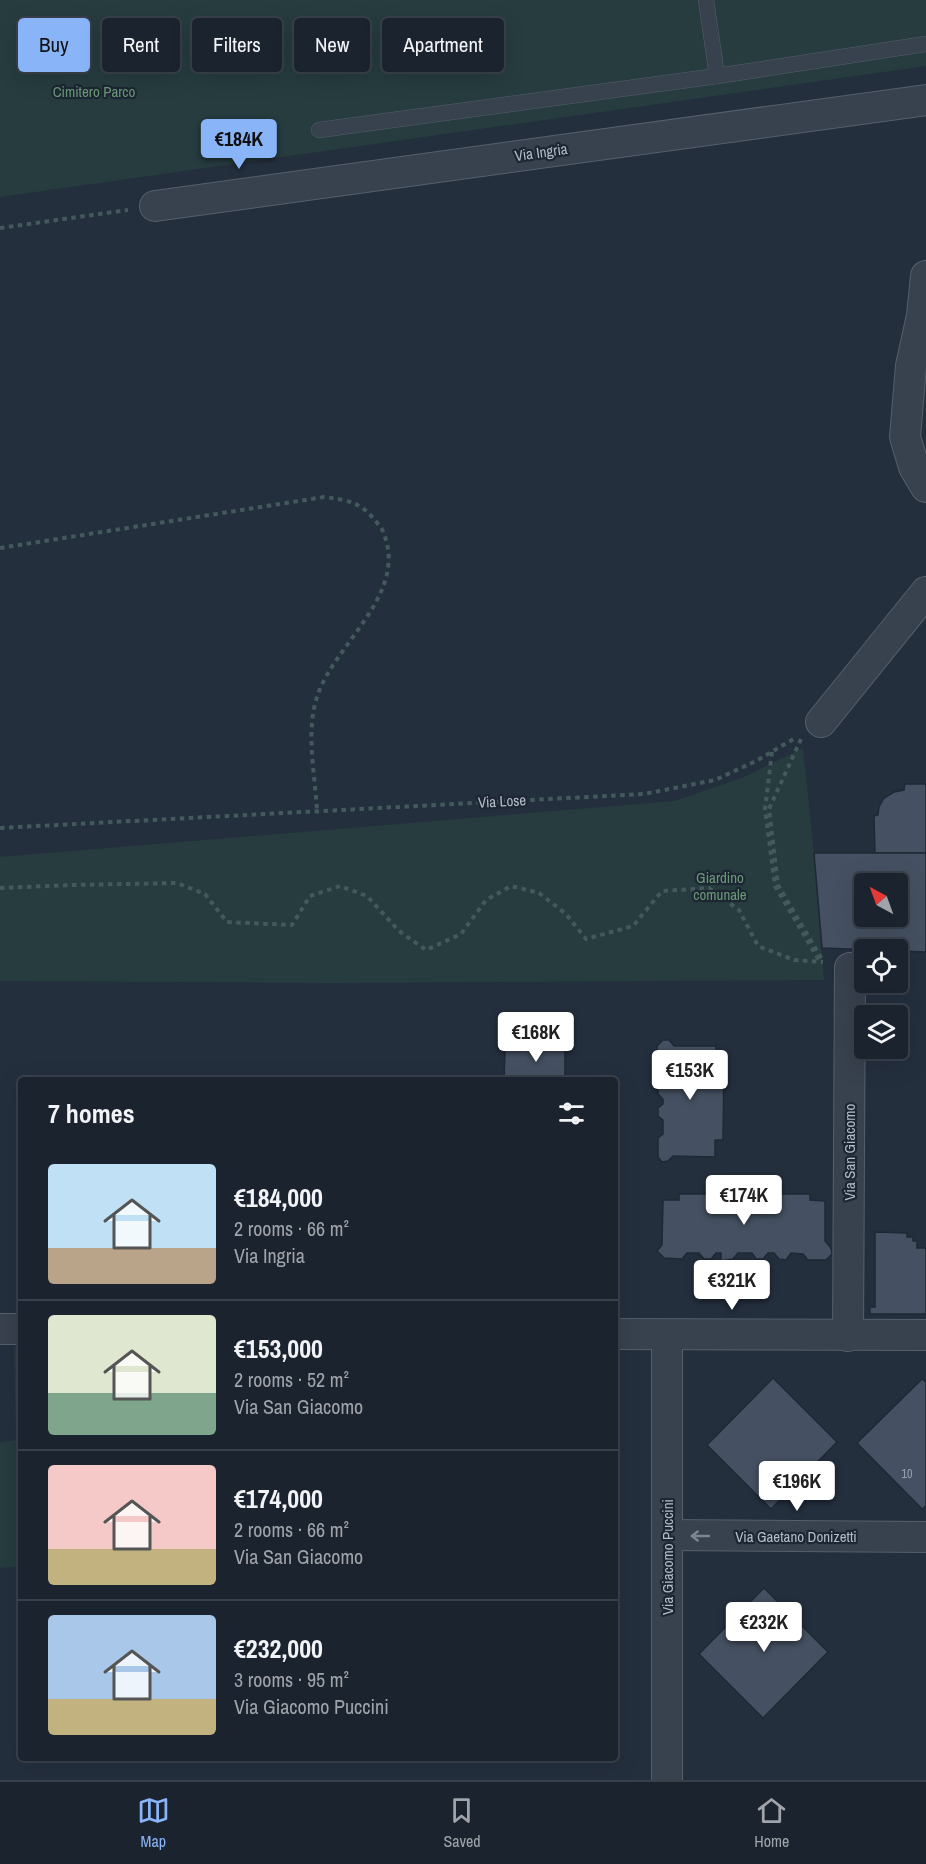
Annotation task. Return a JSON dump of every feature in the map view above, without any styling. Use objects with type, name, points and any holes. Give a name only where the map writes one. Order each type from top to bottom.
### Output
[{"type":"street","name":"Via Ingria","points":[[155,206],[926,100]]},
{"type":"street","points":[[926,276],[922,316],[911,366],[905,437],[914,467],[926,487]]},
{"type":"street","points":[[812,728],[926,592]]},
{"type":"street","name":"Via San Giacomo","points":[[830,966],[849,1004],[848,1336]]},
{"type":"street","points":[[0,1329],[18,1329]]},
{"type":"street","points":[[618,1334],[926,1335]]},
{"type":"street","name":"Via Giacomo Puccini","points":[[667,1335],[667,1780]]},
{"type":"street","name":"Via Gaetano Donizetti","points":[[667,1535],[926,1537]]},
{"type":"lane","points":[[706,0],[717,76]]},
{"type":"lane","points":[[319,130],[717,76],[926,44]]},
{"type":"path","points":[[0,228],[155,206]]},
{"type":"path","points":[[0,548],[324,497],[349,500],[369,512],[383,529],[388,552],[387,572],[370,613],[329,668],[317,695],[311,725],[317,811]]},
{"type":"path","points":[[812,728],[769,809],[778,885],[830,966],[849,1004]]},
{"type":"path","name":"Via Lose","points":[[0,828],[644,794],[715,780],[772,752],[812,728]]},
{"type":"path","points":[[772,752],[765,809],[775,886],[830,966]]},
{"type":"path","points":[[0,888],[177,884],[205,894],[227,922],[292,925],[310,896],[340,886],[367,896],[399,931],[426,950],[461,934],[486,900],[510,886],[539,892],[566,914],[586,939],[633,926],[662,891],[709,888],[739,910],[758,946],[794,960],[830,966]]},
{"type":"green space","name":"Cimitero Parco","points":[[0,0],[926,0],[926,66],[0,197]]},
{"type":"green space","name":"Giardino comunale","points":[[803,748],[824,980],[332,983],[0,981],[0,857],[675,801],[744,777]]},
{"type":"green space","points":[[14,1347],[18,1347],[18,1566],[0,1568],[0,1442],[16,1440]]},
{"type":"building","points":[[905,784],[926,784],[926,853],[875,853],[874,816],[878,815],[884,798],[894,792],[904,790]]},
{"type":"building","points":[[814,853],[926,853],[926,952],[908,951],[908,939],[854,939],[854,949],[822,948]]},
{"type":"building","points":[[663,1040],[669,1040],[674,1046],[716,1046],[716,1062],[724,1062],[723,1140],[715,1140],[715,1157],[673,1156],[668,1161],[662,1162],[658,1157],[658,1138],[663,1134],[663,1120],[658,1116],[658,1108],[663,1104],[663,1099],[658,1094],[658,1087],[663,1083],[663,1069],[658,1064],[657,1046]]},
{"type":"building","points":[[527,1045],[565,1045],[565,1077],[504,1077],[505,1050],[527,1050]]},
{"type":"building","points":[[679,1194],[810,1194],[810,1200],[825,1201],[825,1241],[831,1248],[832,1254],[826,1260],[808,1260],[803,1254],[791,1253],[786,1260],[779,1259],[774,1253],[768,1253],[763,1259],[756,1259],[752,1253],[738,1253],[733,1259],[721,1261],[721,1253],[716,1253],[711,1259],[704,1259],[699,1253],[687,1253],[682,1259],[664,1258],[657,1251],[662,1245],[663,1200],[679,1200]]},
{"type":"building","points":[[875,1232],[907,1233],[907,1237],[913,1237],[913,1241],[917,1241],[917,1248],[926,1248],[926,1314],[870,1314],[870,1307],[875,1307]]},
{"type":"building","points":[[773,1378],[837,1442],[771,1509],[707,1445]]},
{"type":"building","points":[[922,1379],[926,1382],[926,1506],[922,1509],[857,1443]]},
{"type":"building","points":[[764,1588],[828,1652],[763,1718],[699,1654]]}]
